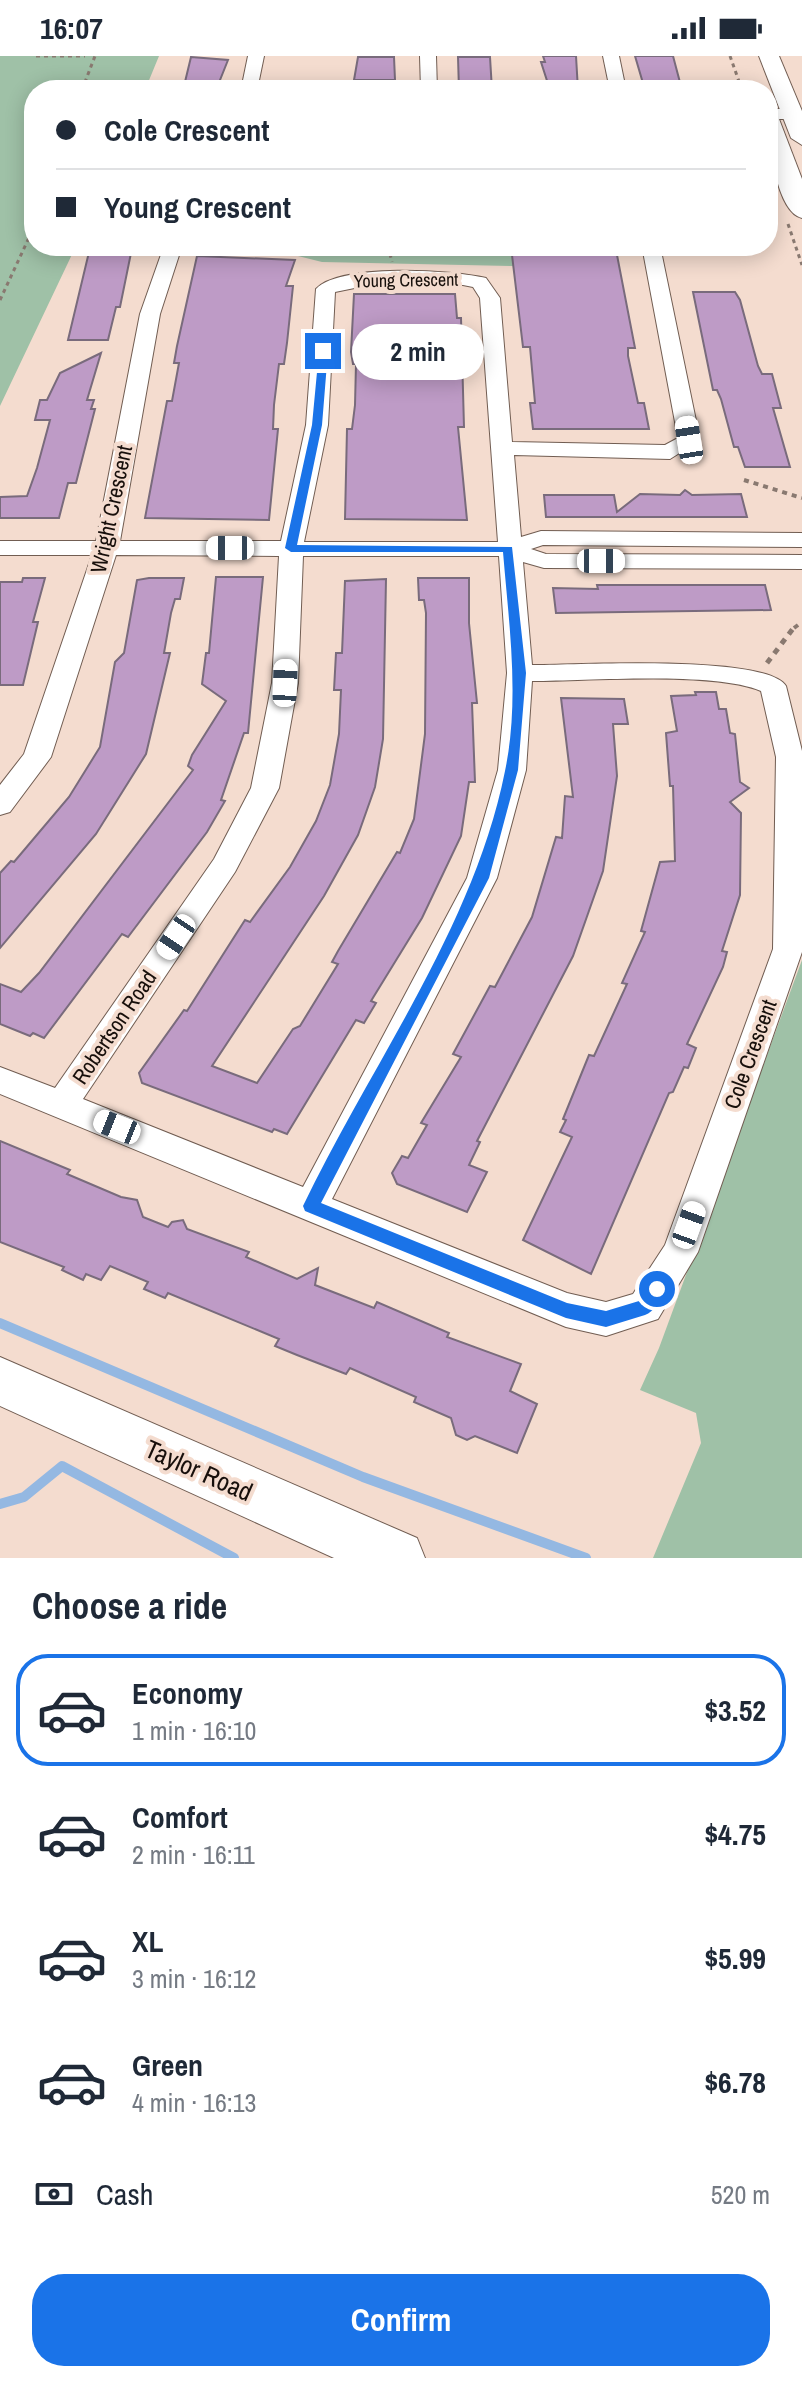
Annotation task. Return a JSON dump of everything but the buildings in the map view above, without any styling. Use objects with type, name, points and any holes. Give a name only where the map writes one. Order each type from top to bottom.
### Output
[{"type":"main road","points":[[769,56],[802,138]]},
{"type":"main road","points":[[778,144],[802,211]]},
{"type":"main road","name":"Taylor Road","points":[[0,1381],[397,1558]]},
{"type":"street","points":[[251,80],[256,56]]},
{"type":"street","points":[[428,56],[429,80]]},
{"type":"street","points":[[611,56],[616,80]]},
{"type":"street","points":[[778,115],[792,114]]},
{"type":"street","name":"Wright Crescent","points":[[0,805],[37,757],[107,547],[150,314],[168,256]]},
{"type":"street","points":[[502,448],[670,452],[689,440],[653,256]]},
{"type":"street","name":"Young Crescent","points":[[291,548],[317,425],[326,289],[360,279],[443,277],[479,282],[490,298],[520,673],[512,770],[482,878],[311,1206]]},
{"type":"street","points":[[508,549],[541,538],[802,540]]},
{"type":"street","points":[[0,548],[508,549],[544,561],[802,562]]},
{"type":"street","name":"Robertson Road","points":[[62,1104],[225,865],[265,788],[285,683],[291,548]]},
{"type":"street","points":[[520,673],[717,673],[754,678]]},
{"type":"street","name":"Cole Crescent","points":[[311,1206],[566,1310],[606,1319],[645,1307],[680,1252],[788,949],[792,832],[790,757],[773,686],[754,678]]},
{"type":"street","points":[[0,1080],[311,1206]]},
{"type":"path","points":[[36,56],[85,56]]},
{"type":"path","points":[[86,80],[95,56]]},
{"type":"path","points":[[730,56],[738,80]]},
{"type":"path","points":[[0,300],[24,248]]},
{"type":"path","points":[[744,480],[802,498]]},
{"type":"path","points":[[754,678],[797,623],[802,622]]},
{"type":"green space","points":[[0,56],[159,56],[149,80],[24,80],[24,256],[71,256],[0,406]]},
{"type":"green space","points":[[298,256],[555,256],[523,257],[514,266],[322,262]]},
{"type":"green space","points":[[802,960],[802,1558],[653,1558],[701,1443],[696,1413],[640,1390],[659,1348]]},
{"type":"waterway","points":[[0,1323],[363,1477],[586,1558]]},
{"type":"waterway","points":[[0,1504],[24,1497],[62,1466],[234,1558]]},
{"type":"route","points":[[323,351],[317,425],[291,548],[508,549],[520,673],[512,770],[482,878],[311,1206],[566,1310],[606,1319],[645,1307],[657,1289]]}]
